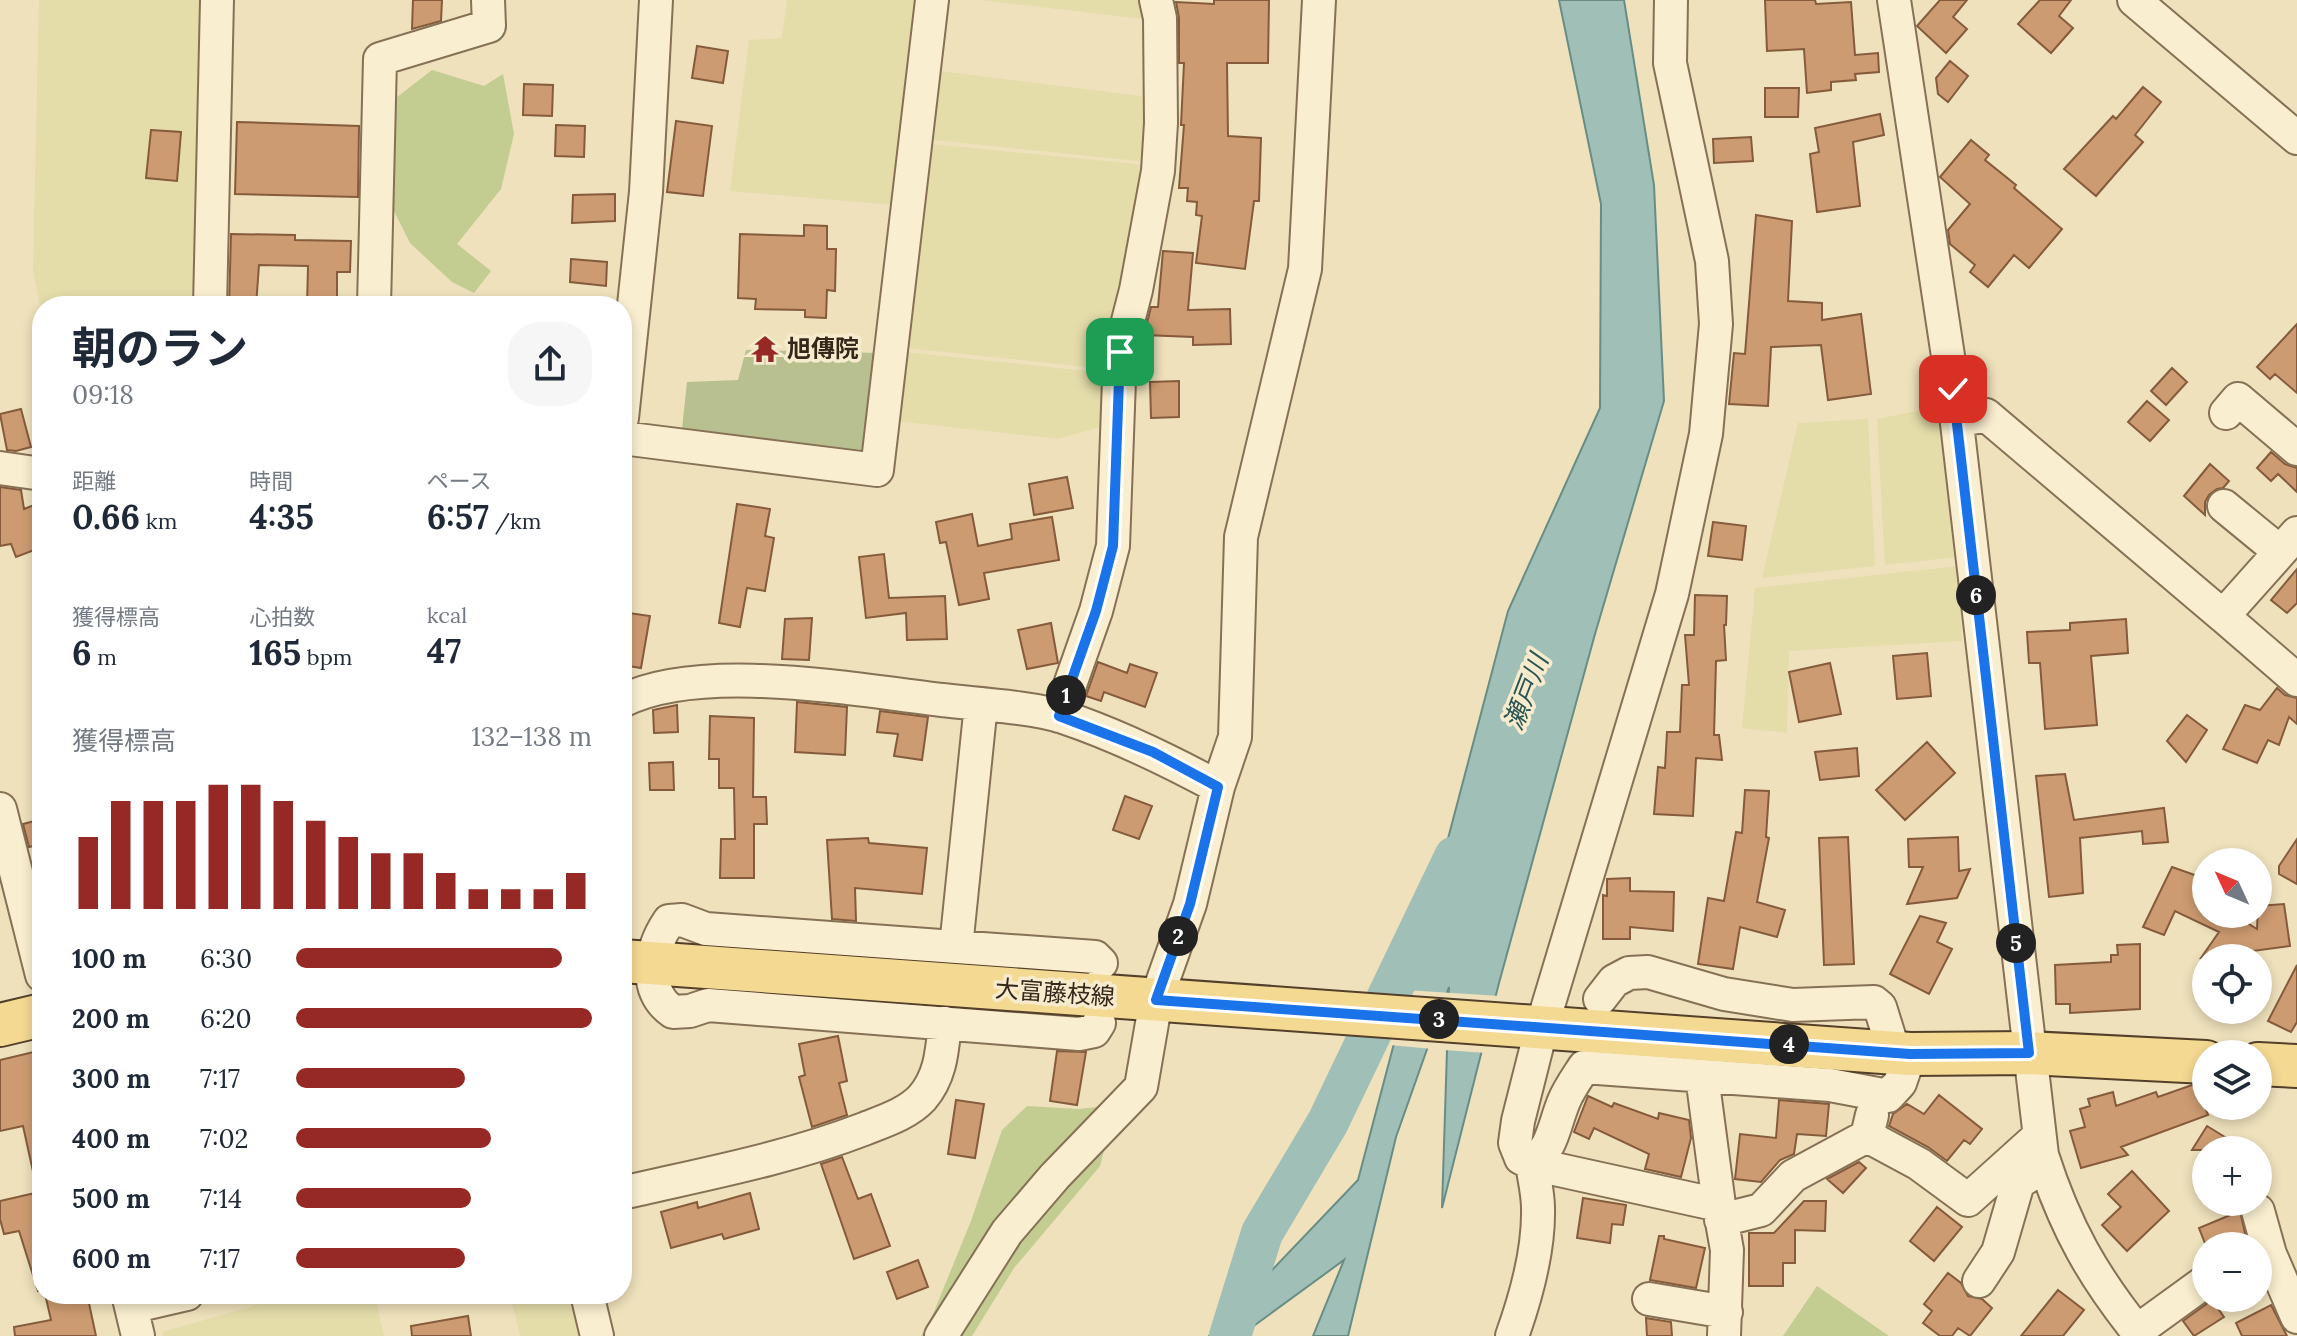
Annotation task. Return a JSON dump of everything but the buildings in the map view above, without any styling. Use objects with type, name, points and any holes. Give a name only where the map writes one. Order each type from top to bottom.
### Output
[{"type":"main road","name":"大富藤枝線","points":[[637,962],[1902,1053],[2029,1053],[2192,1061]]},
{"type":"main road","points":[[0,1025],[32,1017]]},
{"type":"main road","points":[[2272,1065],[2297,1066]]},
{"type":"street","points":[[210,296],[217,0]]},
{"type":"street","points":[[374,296],[380,59],[489,26],[488,0]]},
{"type":"street","points":[[632,324],[646,192],[656,0]]},
{"type":"street","points":[[632,439],[877,470],[932,0]]},
{"type":"street","points":[[1059,716],[1096,611],[1113,546],[1120,352],[1136,290],[1158,171],[1160,18],[1156,0]]},
{"type":"street","points":[[941,1336],[1007,1232],[1055,1176],[1141,1087],[1166,1001],[1218,787],[1235,737],[1241,537],[1305,269],[1319,0]]},
{"type":"street","points":[[1671,0],[1670,63],[1712,261],[1716,324],[1706,434],[1672,594],[1532,1025],[1515,1143],[1521,1158],[1532,1164],[1720,1212],[1761,1210],[1793,1176],[1867,1136],[1878,1094]]},
{"type":"street","points":[[1894,0],[1957,421],[2042,1151],[2055,1198],[2076,1242],[2107,1294],[2139,1334],[2192,1292]]},
{"type":"street","points":[[2134,0],[2297,138]]},
{"type":"street","points":[[2226,413],[2238,399],[2297,449]]},
{"type":"street","points":[[1957,421],[1986,415],[2297,680]]},
{"type":"street","points":[[0,468],[32,473]]},
{"type":"street","points":[[2223,616],[2288,542],[2224,506]]},
{"type":"street","points":[[632,698],[678,684],[774,681],[981,704],[1059,716],[1153,752],[1218,787]]},
{"type":"street","points":[[956,947],[981,704]]},
{"type":"street","points":[[0,809],[32,935]]},
{"type":"street","points":[[1099,1023],[1094,1031],[1079,1034],[708,1005],[673,1012],[663,1005],[637,962],[669,921],[682,920],[706,929],[1095,957],[1101,963]]},
{"type":"street","points":[[1532,1164],[1550,1144],[1566,1097],[1584,1067],[1830,1085],[1888,1096],[1900,1083],[1902,1053],[1880,1007],[1874,1002],[1793,1005],[1724,994],[1648,972],[1629,973],[1614,981],[1600,999]]},
{"type":"street","points":[[632,1191],[812,1149],[896,1117],[920,1100],[933,1083],[941,1061],[945,1023]]},
{"type":"street","points":[[1649,1299],[1725,1324],[1727,1250],[1702,1076]]},
{"type":"street","points":[[1867,1136],[1919,1164],[1968,1200],[2042,1151]]},
{"type":"street","points":[[1979,1281],[1998,1252],[2018,1183],[2042,1151]]},
{"type":"street","points":[[1512,1336],[1536,1243],[1538,1207],[1532,1164]]},
{"type":"street","points":[[2272,1272],[2297,1317]]},
{"type":"street","points":[[133,1312],[157,1304]]},
{"type":"street","points":[[589,1304],[597,1336]]},
{"type":"shaded area","points":[[39,0],[214,0],[199,296],[38,296],[33,269]]},
{"type":"shaded area","points":[[787,0],[918,0],[893,205],[730,191],[749,40],[782,38]]},
{"type":"shaded area","points":[[979,0],[1141,0],[1144,19]]},
{"type":"shaded area","points":[[939,71],[1150,97],[1148,162],[932,140]]},
{"type":"shaded area","points":[[932,144],[1147,165],[1106,369],[906,348]]},
{"type":"shaded area","points":[[904,352],[1106,373],[1102,426],[1059,439],[895,421]]},
{"type":"shaded area","points":[[1942,406],[1956,557],[1885,565],[1877,419]]},
{"type":"shaded area","points":[[1868,419],[1875,566],[1762,578],[1798,423]]},
{"type":"shaded area","points":[[1958,566],[1962,641],[1789,651],[1787,733],[1742,728],[1755,588]]},
{"type":"shaded area","points":[[260,1304],[376,1304],[384,1336],[163,1336],[162,1332]]},
{"type":"shaded area","points":[[512,1304],[580,1304],[588,1336],[520,1336]]},
{"type":"green space","points":[[432,70],[484,86],[503,74],[514,134],[501,189],[457,244],[491,271],[474,293],[452,282],[410,243],[389,201],[392,101]]},
{"type":"green space","points":[[746,350],[878,353],[868,461],[681,438],[687,382],[738,380]]},
{"type":"green space","points":[[1116,1105],[1100,1166],[1014,1268],[972,1336],[921,1336],[971,1221],[1002,1130],[1027,1106],[1079,1109]]},
{"type":"green space","points":[[1817,1286],[1889,1336],[1783,1336]]},
{"type":"water","points":[[1559,0],[1624,0],[1654,185],[1664,401],[1595,634],[1499,983],[1442,1208],[1449,987],[1396,1137],[1348,1336],[1313,1336],[1344,1260],[1240,1336],[1209,1336],[1358,1180],[1508,611],[1600,408],[1601,204]]},
{"type":"pier","points":[[1405,990],[1500,996],[1486,1053],[1444,1050],[1445,1009],[1432,1049],[1390,1045]]},
{"type":"waterway","name":"瀬戸川","points":[[1230,1336],[1262,1233],[1328,1122],[1455,857]]},
{"type":"place","name":"旭傳院","points":[[765,349]]},
{"type":"route","points":[[1120,352],[1113,546],[1096,611],[1059,716],[1153,752],[1218,787],[1190,904],[1156,1000],[1910,1054],[2029,1053],[1953,389]]}]
